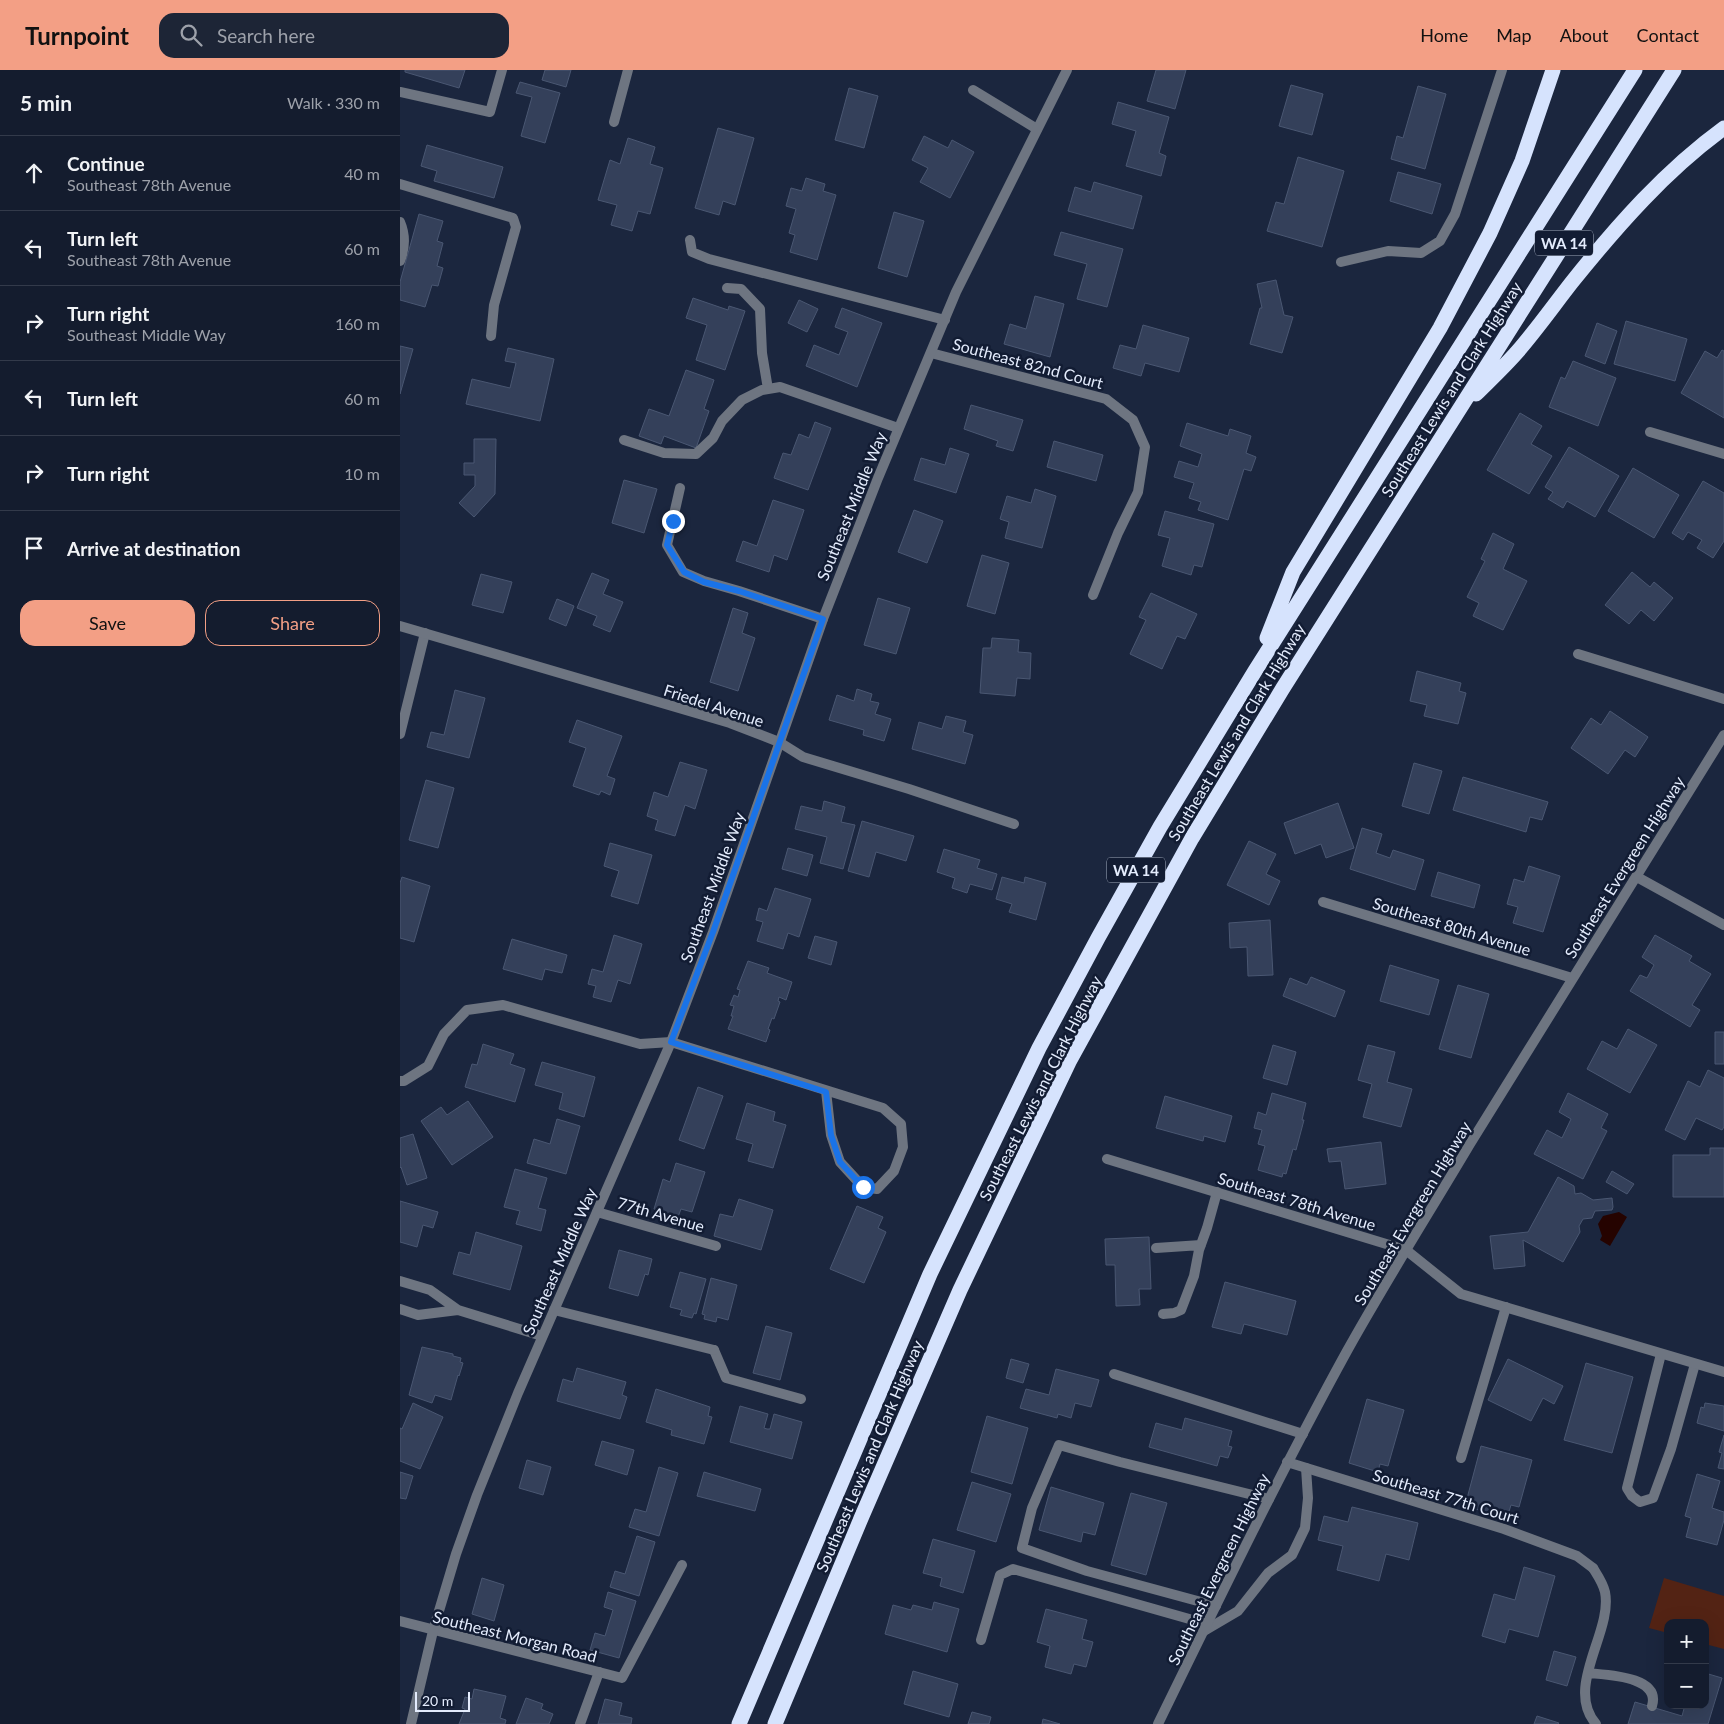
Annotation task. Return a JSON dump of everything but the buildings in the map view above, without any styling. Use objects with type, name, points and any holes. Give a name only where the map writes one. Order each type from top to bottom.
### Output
[{"type":"highway","points":[[1255,670],[1293,572],[1440,328],[1490,233],[1522,161],[1554,70]]},
{"type":"highway","name":"Southeast Lewis and Clark Highway","points":[[739,1724],[930,1274],[1039,1048],[1098,938],[1160,827],[1255,670],[1635,70]]},
{"type":"highway","name":"Southeast Lewis and Clark Highway","points":[[775,1724],[960,1290],[1069,1062],[1192,838],[1282,688],[1674,70]]},
{"type":"highway","points":[[1454,417],[1517,352],[1573,280],[1642,202],[1674,170],[1724,128]]},
{"type":"street","points":[[400,92],[490,112],[502,70]]},
{"type":"street","points":[[614,122],[628,70]]},
{"type":"street","name":"Southeast Middle Way","points":[[411,1724],[433,1631],[456,1554],[477,1495],[542,1336],[671,1042],[713,932],[823,619],[898,428],[965,274],[1067,70]]},
{"type":"street","points":[[1341,262],[1388,251],[1421,253],[1440,241],[1455,214],[1502,70]]},
{"type":"street","points":[[973,90],[1037,129]]},
{"type":"street","points":[[400,184],[513,218],[516,227],[494,305],[491,336]]},
{"type":"street","points":[[400,222],[403,229],[405,248],[400,261]]},
{"type":"street","points":[[690,240],[692,252],[709,258],[945,320]]},
{"type":"street","points":[[727,288],[741,289],[760,310],[762,353],[768,389]]},
{"type":"street","name":"Southeast 82nd Court","points":[[931,353],[1106,399],[1133,420],[1145,448],[1138,492],[1118,533],[1093,595]]},
{"type":"street","points":[[624,440],[664,453],[696,454],[713,438],[722,421],[742,400],[762,390],[780,387],[898,428]]},
{"type":"street","points":[[1650,432],[1724,454]]},
{"type":"street","points":[[680,488],[667,545],[684,572],[704,582],[739,591],[823,619]]},
{"type":"street","name":"Friedel Avenue","points":[[400,626],[730,724],[779,742],[803,757],[909,789],[1014,824]]},
{"type":"street","points":[[400,734],[425,634]]},
{"type":"street","points":[[1578,654],[1724,699]]},
{"type":"street","name":"Southeast Evergreen Highway","points":[[1158,1724],[1287,1462],[1348,1350],[1406,1250],[1572,978],[1637,877],[1724,735]]},
{"type":"street","points":[[1637,877],[1724,925]]},
{"type":"street","name":"Southeast 80th Avenue","points":[[1323,902],[1572,978]]},
{"type":"street","points":[[400,1081],[404,1081],[428,1066],[444,1034],[467,1010],[503,1005],[640,1044],[671,1042],[826,1092],[884,1108],[901,1124],[903,1146],[894,1171],[877,1189],[863,1187],[840,1162],[831,1135],[826,1092]]},
{"type":"street","name":"Southeast 78th Avenue","points":[[1107,1159],[1406,1250],[1461,1294],[1724,1372]]},
{"type":"street","points":[[1163,1314],[1182,1310],[1194,1276],[1217,1192]]},
{"type":"street","name":"77th Avenue","points":[[597,1212],[716,1246]]},
{"type":"street","points":[[1156,1248],[1201,1245]]},
{"type":"street","points":[[400,1280],[430,1290],[458,1310],[542,1336]]},
{"type":"street","points":[[1461,1458],[1506,1307]]},
{"type":"street","points":[[400,1309],[418,1315],[458,1310]]},
{"type":"street","points":[[554,1310],[714,1350],[726,1378],[801,1398]]},
{"type":"street","points":[[1661,1354],[1627,1488],[1632,1496],[1640,1502],[1653,1498],[1671,1448],[1695,1364]]},
{"type":"street","points":[[1114,1374],[1303,1434]]},
{"type":"street","points":[[1216,1606],[1087,1571],[1022,1548],[1032,1508],[1059,1444],[1120,1462],[1269,1499]]},
{"type":"street","name":"Southeast 77th Court","points":[[1287,1462],[1504,1529],[1576,1556],[1593,1568],[1600,1579],[1605,1593],[1605,1609],[1588,1673]]},
{"type":"street","points":[[982,1640],[1000,1575],[1013,1569],[1206,1627],[1238,1611],[1268,1573],[1292,1555],[1305,1528],[1308,1498],[1306,1468]]},
{"type":"street","name":"Southeast Morgan Road","points":[[400,1621],[622,1678],[682,1565]]},
{"type":"street","points":[[580,1724],[599,1672]]},
{"type":"street","points":[[1596,1724],[1589,1716],[1586,1704],[1585,1690],[1588,1673],[1624,1676],[1639,1682],[1652,1691],[1654,1699],[1652,1706]]},
{"type":"shaded area","points":[[1619,1212],[1627,1217],[1610,1246],[1600,1240],[1602,1236],[1598,1224],[1603,1216]]},
{"type":"shaded area","points":[[1664,1578],[1724,1596],[1724,1649],[1709,1645],[1709,1619],[1664,1619],[1664,1632],[1649,1628]]},
{"type":"route","points":[[673,521],[667,545],[684,572],[704,582],[739,591],[823,619],[713,932],[671,1042],[826,1092],[831,1135],[840,1162],[863,1187]]}]
